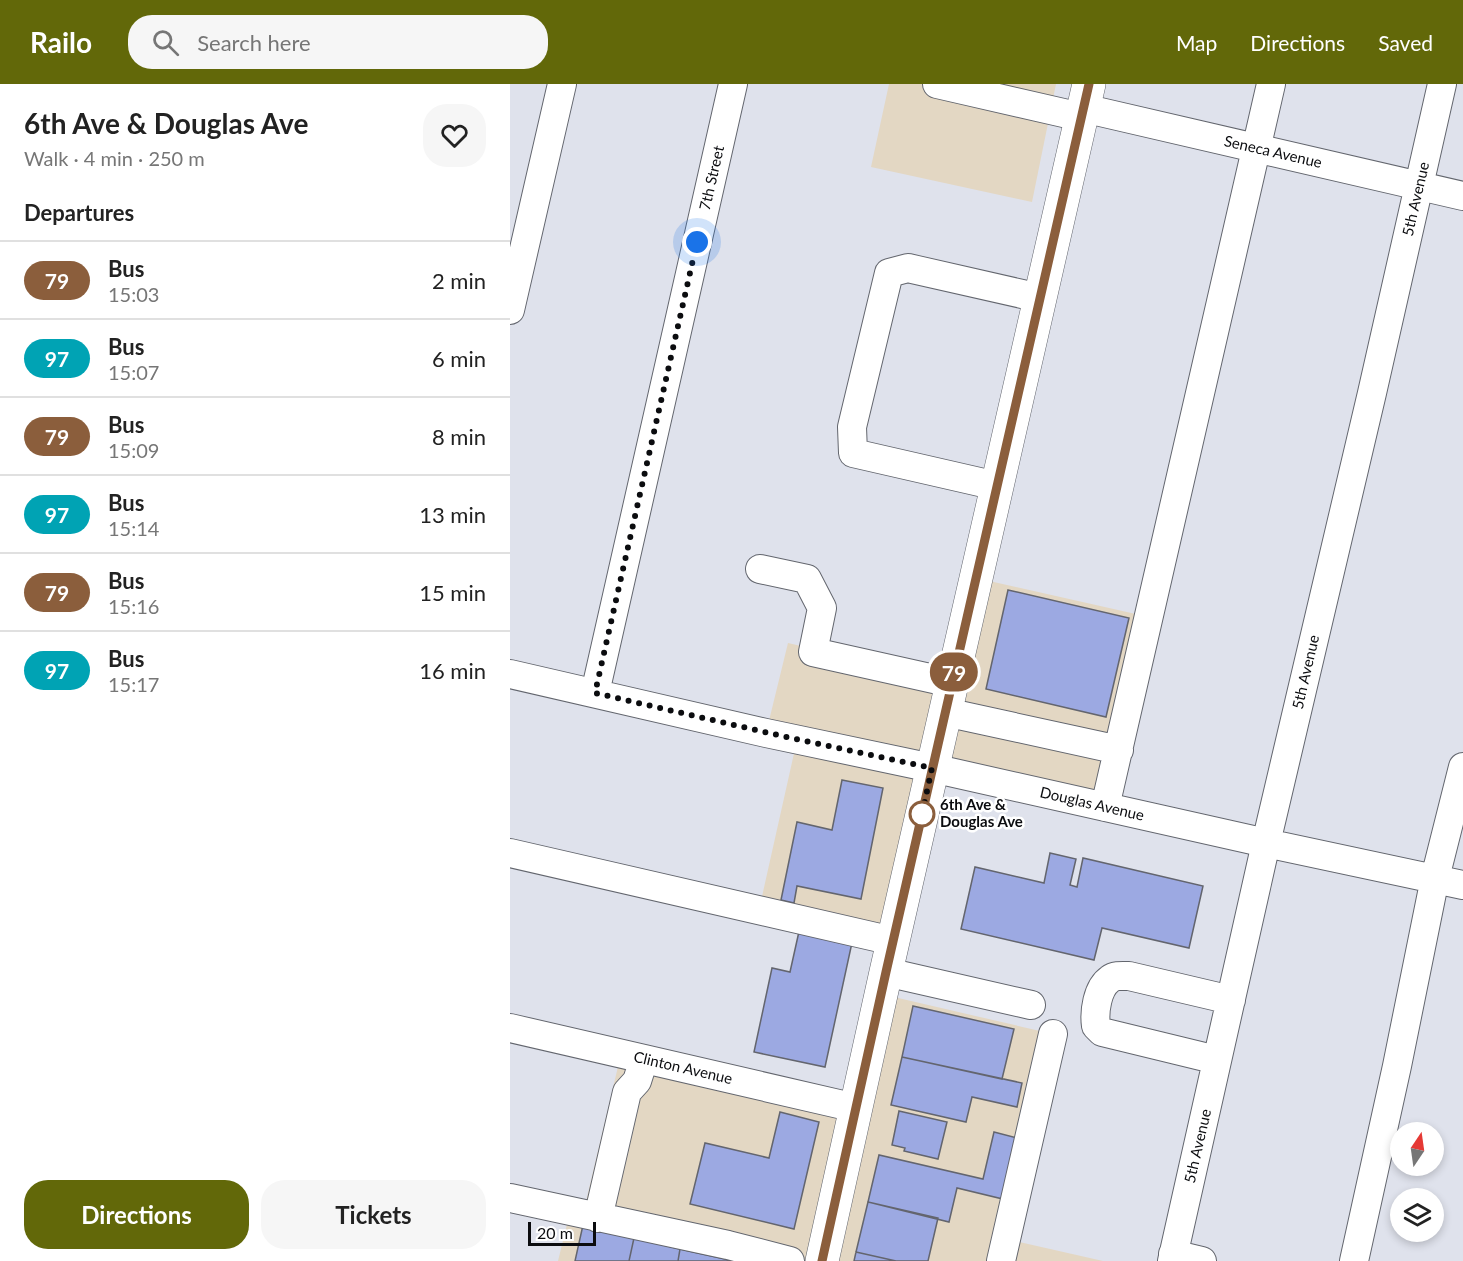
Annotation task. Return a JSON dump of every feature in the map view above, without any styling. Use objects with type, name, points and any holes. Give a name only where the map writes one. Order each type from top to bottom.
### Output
[{"type":"main road","points":[[822,1261],[889,956],[1084,103]]},
{"type":"street","points":[[510,310],[562,84]]},
{"type":"street","name":"7th Street","points":[[595,693],[733,84]]},
{"type":"street","name":"Seneca Avenue","points":[[937,84],[1084,103],[1256,148],[1463,196]]},
{"type":"street","points":[[1105,807],[1271,84]]},
{"type":"street","name":"5th Avenue","points":[[1173,1257],[1266,843],[1442,84]]},
{"type":"street","points":[[997,486],[853,453],[852,427],[889,273],[908,268],[1040,298]]},
{"type":"street","points":[[760,569],[807,579],[822,608],[813,652],[948,698],[1119,750]]},
{"type":"street","name":"Douglas Avenue","points":[[510,674],[766,733],[1463,885]]},
{"type":"street","points":[[1354,1261],[1436,878],[1463,767]]},
{"type":"street","points":[[510,853],[889,956],[1031,1005]]},
{"type":"street","points":[[1217,1060],[1102,1032],[1096,1026],[1094,1014],[1100,993],[1110,979],[1119,976],[1129,976],[1231,1000]]},
{"type":"street","name":"Clinton Avenue","points":[[510,1029],[856,1108]]},
{"type":"street","points":[[1001,1261],[1053,1034]]},
{"type":"street","points":[[598,1218],[627,1092],[637,1081],[644,1059]]},
{"type":"street","points":[[510,1198],[728,1245],[790,1261]]},
{"type":"street","points":[[1173,1257],[1202,1261]]},
{"type":"shaded area","points":[[889,84],[1056,84],[1032,202],[871,167]]},
{"type":"shaded area","points":[[976,578],[1149,617],[1105,807],[932,768],[893,941],[759,910],[797,740],[766,733],[788,643],[952,681]]},
{"type":"shaded area","points":[[881,994],[1053,1034],[1006,1239],[1103,1261],[558,1261],[570,1212],[583,1214],[621,1054],[855,1108]]},
{"type":"building","points":[[1008,590],[1129,618],[1106,717],[986,689]]},
{"type":"building","points":[[842,780],[883,788],[861,899],[797,886],[794,903],[781,900],[797,822],[832,830]]},
{"type":"building","points":[[1050,853],[1076,859],[1070,885],[1077,887],[1083,858],[1203,886],[1189,948],[1102,928],[1094,960],[961,929],[975,867],[1044,883]]},
{"type":"building","points":[[800,927],[853,938],[825,1067],[754,1052],[772,968],[790,972]]},
{"type":"building","points":[[913,1006],[1014,1029],[1002,1079],[902,1057]]},
{"type":"building","points":[[902,1057],[1022,1083],[1017,1107],[972,1097],[966,1122],[891,1105]]},
{"type":"building","points":[[899,1111],[947,1122],[938,1159],[904,1151],[905,1148],[892,1145]]},
{"type":"building","points":[[780,1112],[819,1122],[794,1229],[690,1204],[705,1143],[769,1158]]},
{"type":"building","points":[[994,1132],[1021,1139],[1007,1200],[957,1188],[949,1222],[868,1202],[879,1155],[983,1179]]},
{"type":"building","points":[[868,1202],[938,1218],[928,1261],[896,1261],[856,1252]]},
{"type":"building","points":[[583,1225],[634,1238],[629,1261],[575,1261]]},
{"type":"building","points":[[634,1238],[680,1249],[678,1261],[629,1261]]},
{"type":"building","points":[[680,1249],[734,1261],[678,1261]]},
{"type":"building","points":[[856,1252],[896,1261],[854,1261]]},
{"type":"bus line","name":"79","points":[[822,1261],[1089,84]]},
{"type":"place","name":"6th Ave & Douglas Ave","points":[[922,814]]},
{"type":"route","points":[[697,242],[595,693],[932,768],[922,814]]}]
